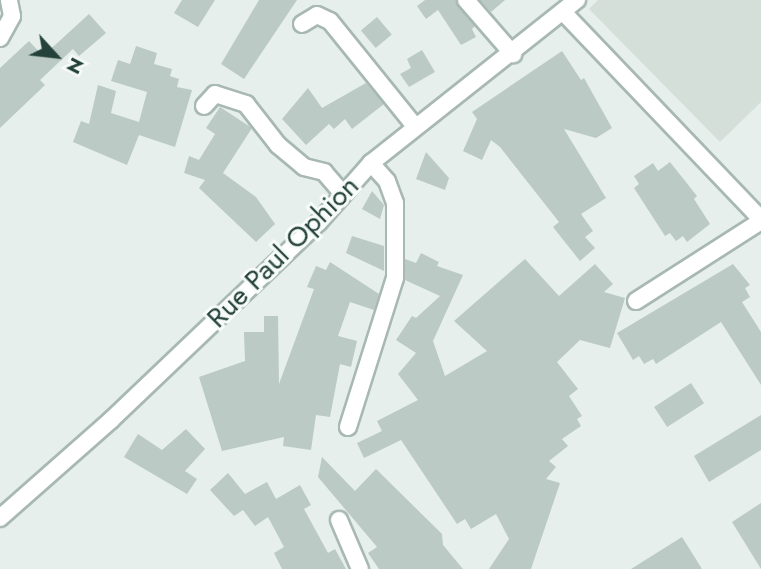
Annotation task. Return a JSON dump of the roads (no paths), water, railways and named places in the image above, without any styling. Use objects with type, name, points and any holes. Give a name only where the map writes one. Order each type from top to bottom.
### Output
[{"type":"street","points":[[0,38],[12,16],[9,0]]},
{"type":"street","points":[[466,0],[513,54]]},
{"type":"street","name":"Rue Paul Ophion","points":[[0,519],[121,411],[343,194],[371,163],[414,125],[513,54],[577,0]]},
{"type":"street","points":[[564,13],[761,220],[636,301]]},
{"type":"street","points":[[302,24],[317,15],[330,21],[414,125]]},
{"type":"street","points":[[204,106],[215,94],[246,104],[278,145],[304,167],[324,172],[343,194]]},
{"type":"street","points":[[348,427],[396,278],[395,203],[387,181],[371,163]]},
{"type":"street","points":[[339,520],[360,569]]}]
